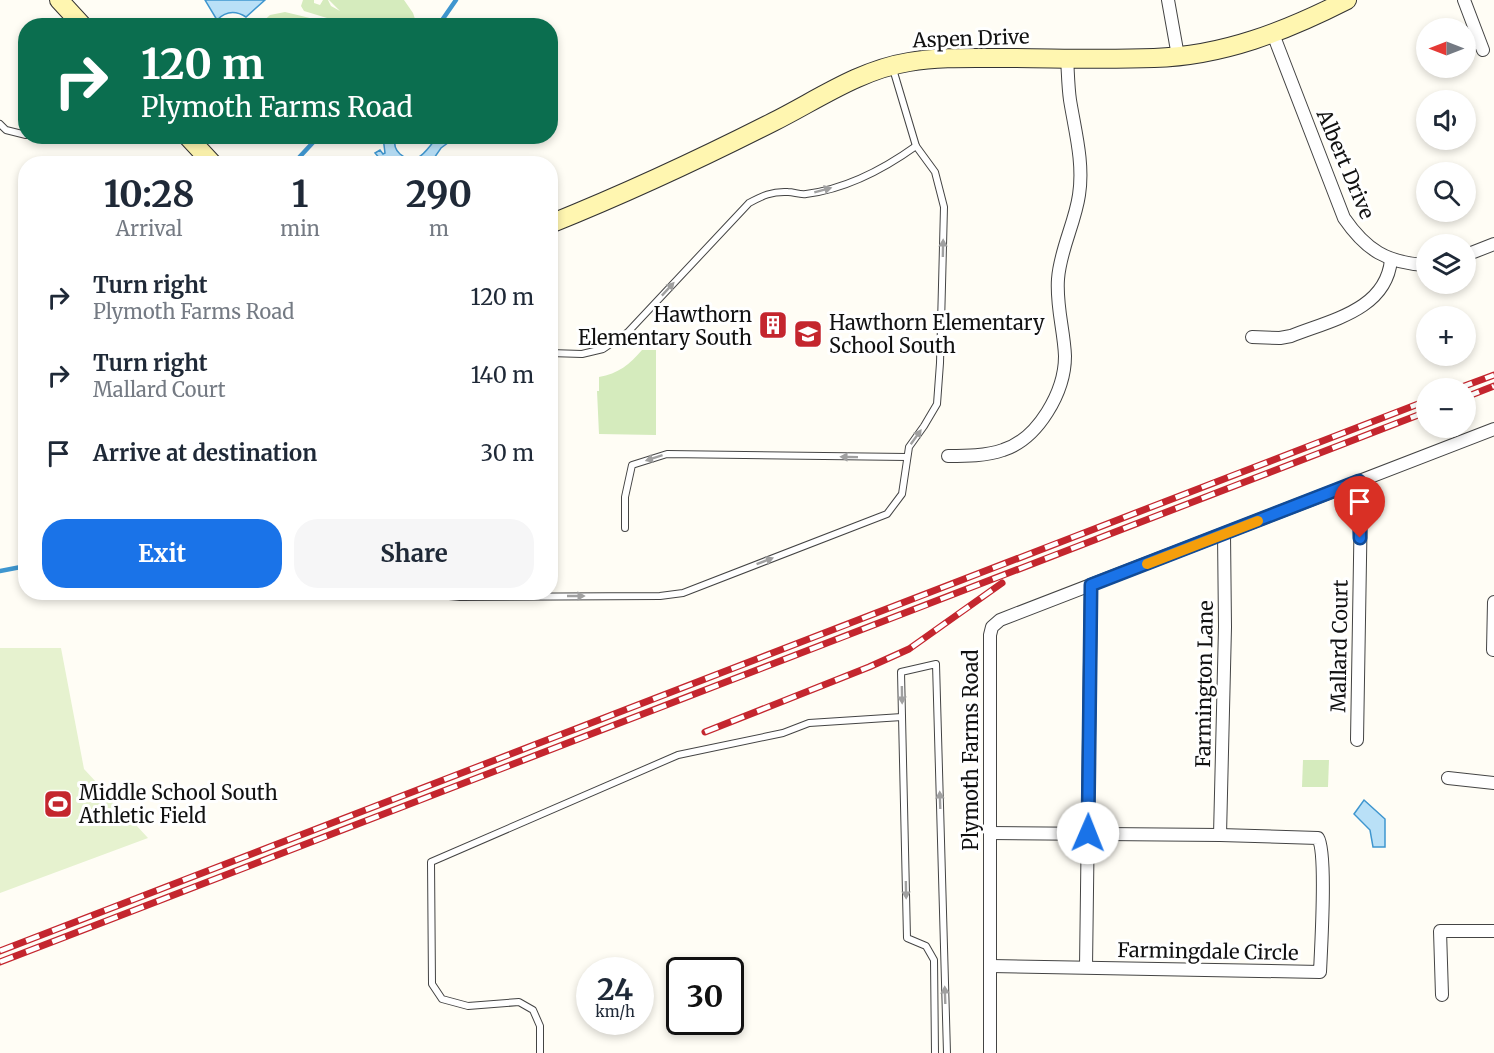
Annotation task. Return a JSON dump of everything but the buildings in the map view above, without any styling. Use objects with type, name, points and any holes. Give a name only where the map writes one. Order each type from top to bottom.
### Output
[{"type":"street","points":[[59,0],[76,18]]},
{"type":"street","points":[[1168,0],[1178,56]]},
{"type":"street","name":"Aspen Drive","points":[[558,221],[669,174],[851,80],[893,66],[946,58],[1178,56],[1209,52],[1273,34],[1347,0]]},
{"type":"street","points":[[1464,0],[1483,50]]},
{"type":"street","name":"Albert Drive","points":[[1273,34],[1344,218],[1364,243],[1391,260],[1416,264]]},
{"type":"street","points":[[948,456],[973,455],[1003,450],[1015,445],[1046,416],[1061,385],[1065,359],[1058,310],[1058,278],[1079,194],[1080,162],[1067,58]]},
{"type":"street","points":[[194,144],[206,156]]},
{"type":"street","points":[[1476,251],[1494,244]]},
{"type":"street","points":[[1252,337],[1291,336],[1355,311],[1370,302],[1378,293],[1386,279],[1391,260]]},
{"type":"street","name":"Plymoth Farms Road","points":[[990,1053],[990,634],[993,627],[1000,620],[1494,429]]},
{"type":"street","name":"Mallard Court","points":[[1357,740],[1361,500],[1359,481]]},
{"type":"street","name":"Farmington Lane","points":[[1220,835],[1225,607],[1224,534]]},
{"type":"street","points":[[1086,967],[1091,585]]},
{"type":"street","points":[[1493,650],[1494,602]]},
{"type":"street","points":[[1448,778],[1494,783]]},
{"type":"street","name":"Farmingdale Circle","points":[[990,833],[1318,838],[1322,843],[1323,862],[1320,972],[991,966]]},
{"type":"street","points":[[1442,995],[1440,931],[1494,932]]},
{"type":"lane","points":[[558,597],[660,596],[683,593],[887,514],[902,494],[909,447],[937,404],[944,207],[935,172],[916,146],[893,66]]},
{"type":"lane","points":[[0,124],[6,130],[18,133]]},
{"type":"lane","points":[[558,353],[582,354],[603,349],[628,332],[748,203],[768,193],[789,192],[804,195],[847,184],[888,166],[916,146]]},
{"type":"lane","points":[[626,528],[626,497],[633,465],[667,454],[907,457]]},
{"type":"lane","points":[[935,1053],[934,960],[926,946],[907,938],[901,672],[936,664],[947,1053]]},
{"type":"lane","points":[[540,1053],[540,1026],[533,1010],[519,1002],[468,1006],[442,999],[432,984],[431,862],[678,755],[783,733],[809,723],[902,717]]},
{"type":"green space","points":[[303,0],[314,0],[314,3],[320,5],[323,0],[328,0],[331,6],[340,11],[329,0],[404,0],[415,18],[327,18],[304,11],[301,6]]},
{"type":"green space","points":[[285,12],[310,18],[267,18],[270,15]]},
{"type":"green space","points":[[642,350],[656,350],[656,435],[599,434],[597,391],[599,391],[599,377],[623,368]]},
{"type":"green space","name":"Middle School South Athletic Field","points":[[0,648],[61,648],[84,769],[148,838],[0,893]]},
{"type":"green space","points":[[1303,760],[1329,760],[1328,787],[1302,787]]},
{"type":"water","points":[[205,0],[265,0],[246,17],[231,12],[216,18]]},
{"type":"water","points":[[384,144],[395,144],[398,152],[404,156],[378,156],[375,153],[380,150],[383,154],[385,153]]},
{"type":"water","points":[[432,144],[446,144],[436,156],[420,156]]},
{"type":"water","points":[[1364,800],[1385,819],[1385,847],[1373,847],[1370,830],[1354,814]]},
{"type":"waterway","points":[[444,18],[456,0]]},
{"type":"waterway","points":[[300,156],[312,144]]},
{"type":"waterway","points":[[0,571],[18,568]]},
{"type":"railway","points":[[1476,382],[1494,375]]},
{"type":"railway","points":[[1476,393],[1494,386]]},
{"type":"railway","points":[[0,951],[1416,405]]},
{"type":"railway","points":[[0,962],[1416,416]]},
{"type":"railway","points":[[705,732],[909,649],[1002,583]]},
{"type":"slow traffic","points":[[1147,564],[1258,521]]},
{"type":"place","name":"Hawthorn Elementary South","points":[[773,325]]},
{"type":"place","name":"Hawthorn Elementary School South","points":[[808,334]]},
{"type":"place","name":"Middle School South Athletic Field","points":[[58,804]]},
{"type":"route","points":[[1088,833],[1091,585],[1359,481],[1360,538]]}]
